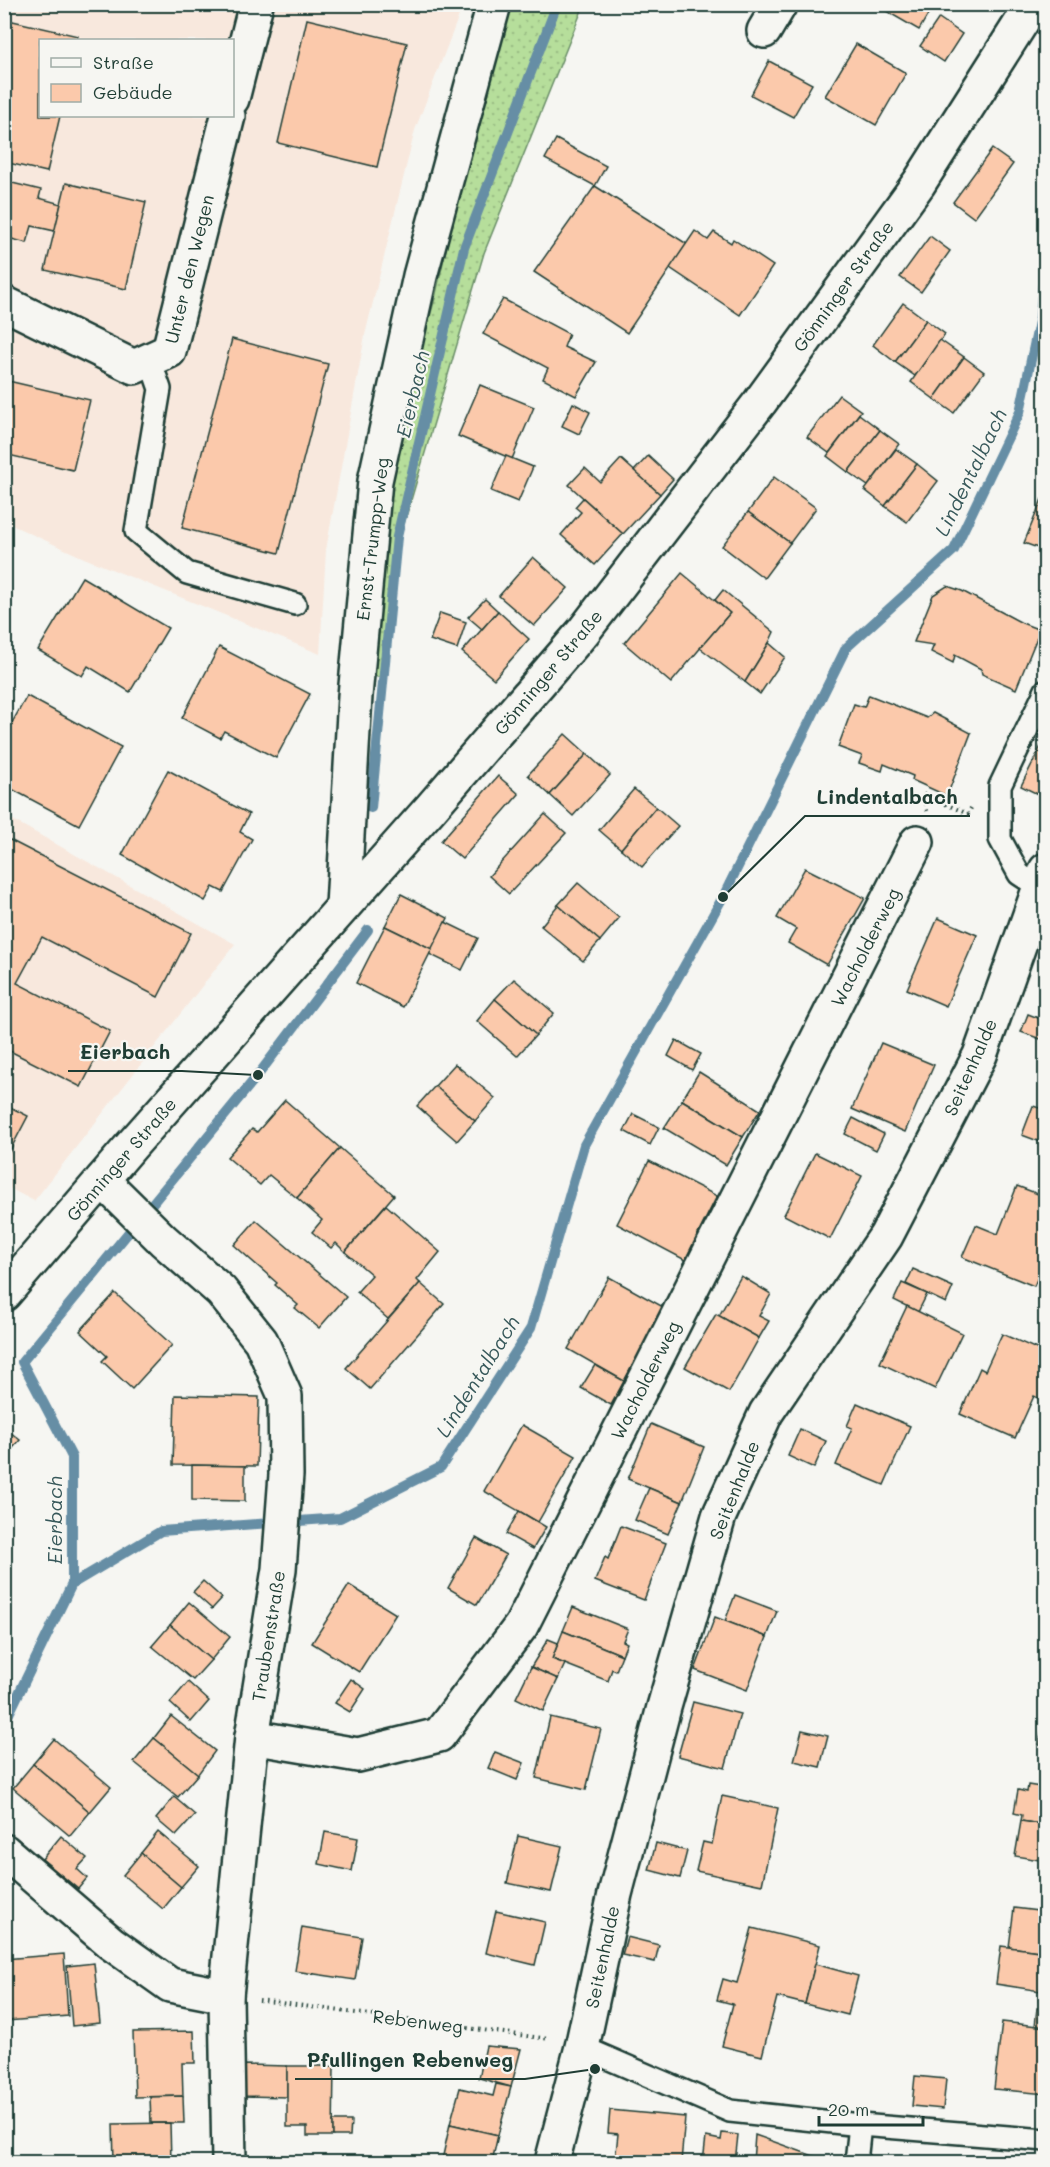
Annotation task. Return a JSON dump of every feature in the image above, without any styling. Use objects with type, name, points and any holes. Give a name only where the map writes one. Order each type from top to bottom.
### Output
[{"type":"street","points":[[234,91],[256,4]]},
{"type":"street","name":"Ernst-Trumpp-Weg","points":[[347,903],[355,696],[375,481],[420,276],[494,4]]},
{"type":"street","points":[[1034,4],[1046,12]]},
{"type":"street","name":"Gönninger Straße","points":[[4,1294],[430,810],[583,632],[760,402],[918,183],[1034,4]]},
{"type":"street","name":"Unter den Wegen","points":[[4,303],[134,367],[170,351],[228,117]]},
{"type":"street","name":"Wacholderweg","points":[[252,1737],[358,1755],[439,1735],[521,1626],[917,842]]},
{"type":"street","name":"Seitenhalde","points":[[552,2163],[582,2047],[615,1894],[632,1828],[719,1516],[766,1413],[886,1236],[980,1055],[1042,879]]},
{"type":"street","name":"Traubenstraße","points":[[102,1180],[163,1240],[221,1291],[261,1341],[285,1396],[286,1475],[279,1569],[252,1737],[226,1996],[230,2163]]},
{"type":"street","points":[[14,1859],[111,1943],[170,1985],[226,1996]]},
{"type":"lane","points":[[150,360],[160,389],[136,531],[187,573],[295,604]]},
{"type":"lane","points":[[1042,879],[1019,873],[1000,839],[1000,786],[1046,690]]},
{"type":"lane","points":[[582,2047],[730,2111],[860,2125],[1046,2140]]},
{"type":"lane","points":[[856,2163],[860,2125]]},
{"type":"path","points":[[917,842],[928,819],[923,794],[968,814],[988,781],[1000,786]]},
{"type":"path","name":"Rebenweg","points":[[226,1996],[531,2036],[582,2047]]},
{"type":"shaded area","points":[[5,5],[463,5],[415,130],[365,335],[326,550],[320,654],[84,558],[5,522]]},
{"type":"shaded area","points":[[4,815],[235,944],[34,1201],[5,1186]]},
{"type":"green space","points":[[501,5],[584,5],[484,253],[401,534],[385,679],[363,673],[393,449],[435,298]]},
{"type":"building","points":[[414,4],[447,4],[445,13]]},
{"type":"building","points":[[874,4],[934,4],[919,30]]},
{"type":"building","points":[[939,18],[962,34],[944,62],[920,46]]},
{"type":"building","points":[[4,19],[78,36],[77,39],[39,39],[39,117],[60,117],[47,172],[4,162]]},
{"type":"building","points":[[307,19],[407,43],[377,167],[278,143]]},
{"type":"building","points":[[856,44],[906,73],[876,125],[825,96]]},
{"type":"building","points":[[769,61],[812,84],[793,117],[751,95]]},
{"type":"building","points":[[556,139],[606,166],[595,186],[545,159]]},
{"type":"building","points":[[992,149],[1013,164],[974,218],[953,202]]},
{"type":"building","points":[[4,181],[41,190],[39,198],[61,204],[55,231],[32,226],[27,243],[4,237]]},
{"type":"building","points":[[66,183],[146,202],[126,289],[45,270]]},
{"type":"building","points":[[595,186],[687,244],[627,333],[534,272]]},
{"type":"building","points":[[695,231],[708,240],[714,232],[731,243],[733,239],[773,266],[740,315],[670,268]]},
{"type":"building","points":[[930,236],[950,251],[921,292],[900,277]]},
{"type":"building","points":[[503,299],[569,334],[564,347],[596,362],[576,396],[543,379],[548,368],[483,334]]},
{"type":"building","points":[[903,303],[926,320],[895,362],[873,345]]},
{"type":"building","points":[[926,320],[945,334],[915,376],[895,362]]},
{"type":"building","points":[[232,339],[328,364],[279,553],[182,528]]},
{"type":"building","points":[[940,340],[964,357],[934,399],[911,382]]},
{"type":"building","points":[[964,357],[984,372],[954,413],[934,399]]},
{"type":"building","points":[[4,380],[90,400],[73,470],[4,454]]},
{"type":"building","points":[[480,385],[534,407],[512,459],[458,436]]},
{"type":"building","points":[[839,395],[861,411],[829,453],[807,437]]},
{"type":"building","points":[[573,403],[590,412],[579,434],[562,426]]},
{"type":"building","points":[[859,414],[880,430],[848,472],[827,456]]},
{"type":"building","points":[[880,430],[899,444],[868,486],[848,472]]},
{"type":"building","points":[[896,449],[917,464],[885,506],[865,490]]},
{"type":"building","points":[[506,456],[533,467],[518,502],[491,491]]},
{"type":"building","points":[[648,456],[673,479],[660,494],[634,471]]},
{"type":"building","points":[[621,459],[660,494],[623,534],[569,485],[585,468],[600,482]]},
{"type":"building","points":[[917,464],[938,481],[907,522],[885,506]]},
{"type":"building","points":[[774,477],[816,508],[790,543],[748,512]]},
{"type":"building","points":[[583,498],[623,534],[595,565],[561,535],[581,512],[575,507]]},
{"type":"building","points":[[1042,499],[1046,501],[1046,551],[1024,543]]},
{"type":"building","points":[[748,512],[790,543],[764,578],[722,546]]},
{"type":"building","points":[[533,557],[568,588],[534,626],[499,596]]},
{"type":"building","points":[[682,573],[730,613],[671,683],[624,643]]},
{"type":"building","points":[[82,577],[168,628],[130,692],[88,666],[82,676],[38,650]]},
{"type":"building","points":[[947,586],[962,591],[1040,630],[1016,689],[982,674],[981,669],[955,655],[953,663],[931,652],[934,645],[914,642],[933,595]]},
{"type":"building","points":[[723,590],[774,632],[745,682],[700,648],[730,613],[715,600]]},
{"type":"building","points":[[485,599],[498,611],[482,629],[468,617]]},
{"type":"building","points":[[498,611],[529,639],[494,679],[462,652]]},
{"type":"building","points":[[440,613],[466,622],[457,649],[430,640]]},
{"type":"building","points":[[769,643],[785,657],[760,694],[745,682]]},
{"type":"building","points":[[219,647],[310,694],[276,758],[224,731],[220,738],[182,718]]},
{"type":"building","points":[[869,695],[927,718],[933,713],[971,733],[947,796],[912,780],[913,776],[884,764],[882,771],[859,763],[862,756],[838,747],[854,704],[864,707]]},
{"type":"building","points":[[27,696],[121,747],[79,825],[4,785],[4,737]]},
{"type":"building","points":[[565,734],[587,754],[550,795],[528,775]]},
{"type":"building","points":[[1046,736],[1046,798],[1021,786]]},
{"type":"building","points":[[587,754],[610,775],[573,816],[550,795]]},
{"type":"building","points":[[168,770],[249,814],[240,832],[252,839],[223,892],[213,887],[205,901],[122,855]]},
{"type":"building","points":[[498,776],[519,794],[462,859],[441,841]]},
{"type":"building","points":[[634,789],[656,807],[621,849],[599,830]]},
{"type":"building","points":[[656,807],[678,826],[642,867],[621,849]]},
{"type":"building","points":[[545,814],[566,833],[509,894],[489,876]]},
{"type":"building","points":[[4,837],[191,933],[158,997],[42,937],[17,983],[110,1031],[81,1087],[4,1048]]},
{"type":"building","points":[[805,868],[865,898],[827,965],[788,943],[796,929],[777,918]]},
{"type":"building","points":[[578,883],[619,918],[600,941],[558,905]]},
{"type":"building","points":[[401,894],[448,918],[432,949],[385,926]]},
{"type":"building","points":[[558,905],[600,941],[583,961],[541,926]]},
{"type":"building","points":[[938,918],[977,935],[946,1006],[907,989]]},
{"type":"building","points":[[445,922],[478,938],[462,970],[429,954]]},
{"type":"building","points":[[385,926],[432,949],[403,1007],[356,983]]},
{"type":"building","points":[[514,979],[554,1013],[536,1035],[495,999]]},
{"type":"building","points":[[495,999],[536,1035],[517,1056],[477,1021]]},
{"type":"building","points":[[1028,1014],[1046,1021],[1046,1041],[1021,1032]]},
{"type":"building","points":[[676,1040],[701,1054],[692,1070],[668,1056]]},
{"type":"building","points":[[881,1043],[934,1065],[905,1132],[852,1109]]},
{"type":"building","points":[[455,1064],[495,1098],[475,1121],[435,1086]]},
{"type":"building","points":[[699,1072],[760,1110],[743,1137],[682,1100]]},
{"type":"building","points":[[435,1086],[475,1121],[457,1141],[417,1106]]},
{"type":"building","points":[[285,1100],[340,1148],[297,1198],[269,1175],[260,1185],[227,1157],[252,1129],[257,1132]]},
{"type":"building","points":[[682,1100],[743,1137],[726,1165],[664,1128]]},
{"type":"building","points":[[4,1104],[28,1116],[4,1162]]},
{"type":"building","points":[[1033,1106],[1046,1110],[1046,1144],[1022,1135]]},
{"type":"building","points":[[633,1114],[659,1127],[650,1145],[624,1131]]},
{"type":"building","points":[[853,1118],[884,1134],[876,1150],[845,1134]]},
{"type":"building","points":[[340,1148],[394,1195],[345,1252],[336,1243],[331,1248],[312,1232],[322,1220],[297,1198]]},
{"type":"building","points":[[815,1153],[862,1176],[830,1239],[784,1215]]},
{"type":"building","points":[[649,1161],[717,1196],[685,1260],[617,1224]]},
{"type":"building","points":[[1017,1186],[1046,1197],[1046,1259],[1034,1286],[962,1257],[976,1225],[998,1234]]},
{"type":"building","points":[[386,1205],[440,1252],[417,1280],[420,1283],[388,1319],[357,1292],[372,1275],[345,1252]]},
{"type":"building","points":[[256,1220],[346,1297],[319,1328],[295,1308],[298,1305],[275,1285],[277,1283],[234,1245]]},
{"type":"building","points":[[913,1269],[953,1287],[946,1303],[906,1284]]},
{"type":"building","points":[[741,1276],[771,1294],[759,1316],[769,1321],[759,1338],[719,1316]]},
{"type":"building","points":[[609,1277],[665,1308],[624,1381],[568,1349]]},
{"type":"building","points":[[420,1283],[444,1304],[370,1389],[346,1368]]},
{"type":"building","points":[[902,1283],[927,1294],[918,1312],[894,1300]]},
{"type":"building","points":[[115,1293],[172,1345],[132,1389],[102,1361],[107,1356],[80,1331]]},
{"type":"building","points":[[907,1306],[962,1333],[935,1389],[880,1363]]},
{"type":"building","points":[[716,1314],[759,1338],[729,1392],[685,1367]]},
{"type":"building","points":[[1002,1334],[1046,1353],[1046,1388],[1040,1399],[1034,1396],[1015,1438],[960,1414],[980,1368],[985,1371]]},
{"type":"building","points":[[595,1365],[624,1381],[611,1405],[581,1388]]},
{"type":"building","points":[[175,1395],[259,1397],[257,1466],[173,1465]]},
{"type":"building","points":[[857,1403],[910,1426],[884,1485],[836,1465],[852,1428],[847,1426]]},
{"type":"building","points":[[651,1424],[704,1447],[682,1502],[628,1479]]},
{"type":"building","points":[[522,1425],[576,1456],[538,1522],[484,1491]]},
{"type":"building","points":[[4,1427],[20,1440],[4,1458]]},
{"type":"building","points":[[800,1429],[826,1441],[814,1468],[788,1456]]},
{"type":"building","points":[[192,1465],[245,1466],[245,1501],[192,1500]]},
{"type":"building","points":[[649,1488],[682,1502],[668,1534],[635,1520]]},
{"type":"building","points":[[519,1511],[546,1527],[533,1549],[506,1534]]},
{"type":"building","points":[[621,1526],[666,1543],[644,1600],[595,1581],[605,1557],[608,1559]]},
{"type":"building","points":[[476,1538],[506,1555],[477,1605],[448,1588]]},
{"type":"building","points":[[203,1581],[222,1598],[212,1609],[193,1592]]},
{"type":"building","points":[[349,1585],[396,1614],[359,1672],[312,1643]]},
{"type":"building","points":[[735,1595],[777,1611],[767,1637],[725,1621]]},
{"type":"building","points":[[189,1602],[230,1637],[211,1660],[170,1625]]},
{"type":"building","points":[[573,1607],[628,1629],[623,1641],[627,1643],[622,1655],[563,1631]]},
{"type":"building","points":[[715,1617],[767,1637],[747,1690],[695,1670]]},
{"type":"building","points":[[170,1625],[211,1660],[193,1680],[152,1646]]},
{"type":"building","points":[[563,1631],[622,1655],[616,1671],[612,1669],[608,1681],[552,1659]]},
{"type":"building","points":[[548,1639],[558,1643],[552,1659],[565,1664],[558,1679],[531,1667]]},
{"type":"building","points":[[531,1667],[558,1679],[543,1711],[516,1698]]},
{"type":"building","points":[[351,1679],[365,1689],[350,1712],[335,1703]]},
{"type":"building","points":[[188,1682],[209,1701],[191,1722],[170,1703]]},
{"type":"building","points":[[693,1702],[740,1714],[725,1768],[678,1756]]},
{"type":"building","points":[[171,1716],[215,1751],[198,1774],[154,1738]]},
{"type":"building","points":[[550,1717],[601,1729],[586,1790],[536,1778]]},
{"type":"building","points":[[1044,1719],[1046,1720],[1046,1746],[1039,1745]]},
{"type":"building","points":[[802,1730],[828,1736],[820,1767],[794,1761]]},
{"type":"building","points":[[154,1738],[198,1774],[178,1797],[134,1762]]},
{"type":"building","points":[[54,1739],[111,1787],[90,1812],[33,1764]]},
{"type":"building","points":[[495,1752],[524,1763],[517,1780],[488,1768]]},
{"type":"building","points":[[33,1764],[90,1812],[70,1836],[13,1788]]},
{"type":"building","points":[[1028,1785],[1046,1788],[1046,1825],[1021,1821],[1022,1815],[1014,1813],[1018,1790],[1027,1792]]},
{"type":"building","points":[[722,1796],[778,1808],[762,1885],[696,1871],[703,1842],[712,1844]]},
{"type":"building","points":[[174,1797],[195,1815],[176,1836],[156,1819]]},
{"type":"building","points":[[1021,1821],[1046,1825],[1046,1861],[1015,1856]]},
{"type":"building","points":[[158,1832],[199,1866],[181,1887],[141,1853]]},
{"type":"building","points":[[325,1832],[358,1838],[352,1871],[319,1864]]},
{"type":"building","points":[[61,1836],[87,1858],[77,1869],[87,1878],[78,1889],[42,1859]]},
{"type":"building","points":[[518,1836],[562,1846],[551,1892],[507,1883]]},
{"type":"building","points":[[656,1843],[687,1851],[680,1878],[649,1870]]},
{"type":"building","points":[[141,1853],[181,1887],[163,1909],[123,1875]]},
{"type":"building","points":[[1014,1908],[1046,1912],[1046,1952],[1009,1947]]},
{"type":"building","points":[[496,1911],[545,1922],[535,1965],[486,1953]]},
{"type":"building","points":[[302,1927],[362,1937],[355,1980],[295,1971]]},
{"type":"building","points":[[752,1928],[820,1945],[805,2004],[777,1997],[762,2056],[722,2046],[733,2004],[717,2000],[723,1979],[737,1983]]},
{"type":"building","points":[[627,1937],[659,1945],[655,1962],[622,1955]]},
{"type":"building","points":[[1001,1946],[1046,1952],[1046,1980],[1042,1980],[1040,1991],[996,1984]]},
{"type":"building","points":[[64,1954],[68,2016],[7,2021],[4,1959]]},
{"type":"building","points":[[94,1963],[100,2023],[72,2026],[67,1966]]},
{"type":"building","points":[[815,1964],[858,1976],[848,2015],[805,2004]]},
{"type":"building","points":[[1042,1980],[1046,1980],[1046,2000],[1039,2000]]},
{"type":"building","points":[[1037,2008],[1046,2009],[1046,2027],[1035,2026]]},
{"type":"building","points":[[1002,2022],[1046,2027],[1046,2094],[994,2089]]},
{"type":"building","points":[[194,2031],[195,2063],[182,2063],[183,2096],[135,2097],[133,2032]]},
{"type":"building","points":[[486,2046],[521,2049],[511,2087],[479,2078]]},
{"type":"building","points":[[242,2065],[287,2066],[287,2097],[243,2096]]},
{"type":"building","points":[[287,2066],[334,2066],[333,2136],[307,2136],[307,2127],[287,2127]]},
{"type":"building","points":[[915,2076],[946,2079],[943,2109],[912,2106]]},
{"type":"building","points":[[496,2084],[511,2087],[498,2135],[450,2124],[460,2088],[493,2096]]},
{"type":"building","points":[[183,2096],[184,2123],[151,2123],[150,2097]]},
{"type":"building","points":[[610,2110],[685,2117],[681,2162],[615,2162],[618,2134],[608,2133]]},
{"type":"building","points":[[333,2121],[351,2121],[350,2136],[333,2136]]},
{"type":"building","points":[[170,2123],[171,2162],[114,2162],[113,2124]]},
{"type":"building","points":[[450,2124],[498,2135],[492,2162],[442,2160]]},
{"type":"building","points":[[722,2133],[738,2135],[735,2162],[703,2162],[706,2137],[721,2140]]},
{"type":"building","points":[[755,2135],[830,2162],[753,2162]]},
{"type":"waterway","name":"Eierbach","points":[[371,808],[397,537],[464,248],[557,4]]},
{"type":"waterway","name":"Lindentalbach","points":[[72,1584],[161,1531],[340,1518],[441,1467],[531,1328],[584,1145],[723,897],[846,648],[954,550],[1020,412],[1040,317],[1046,249]]},
{"type":"waterway","name":"Eierbach","points":[[4,1724],[72,1584],[72,1457],[22,1362],[258,1075],[368,930]]},
{"type":"place","name":"Lindentalbach","points":[[723,897]]},
{"type":"place","name":"Eierbach","points":[[258,1075]]},
{"type":"place","name":"Pfullingen Rebenweg","points":[[595,2069]]}]
